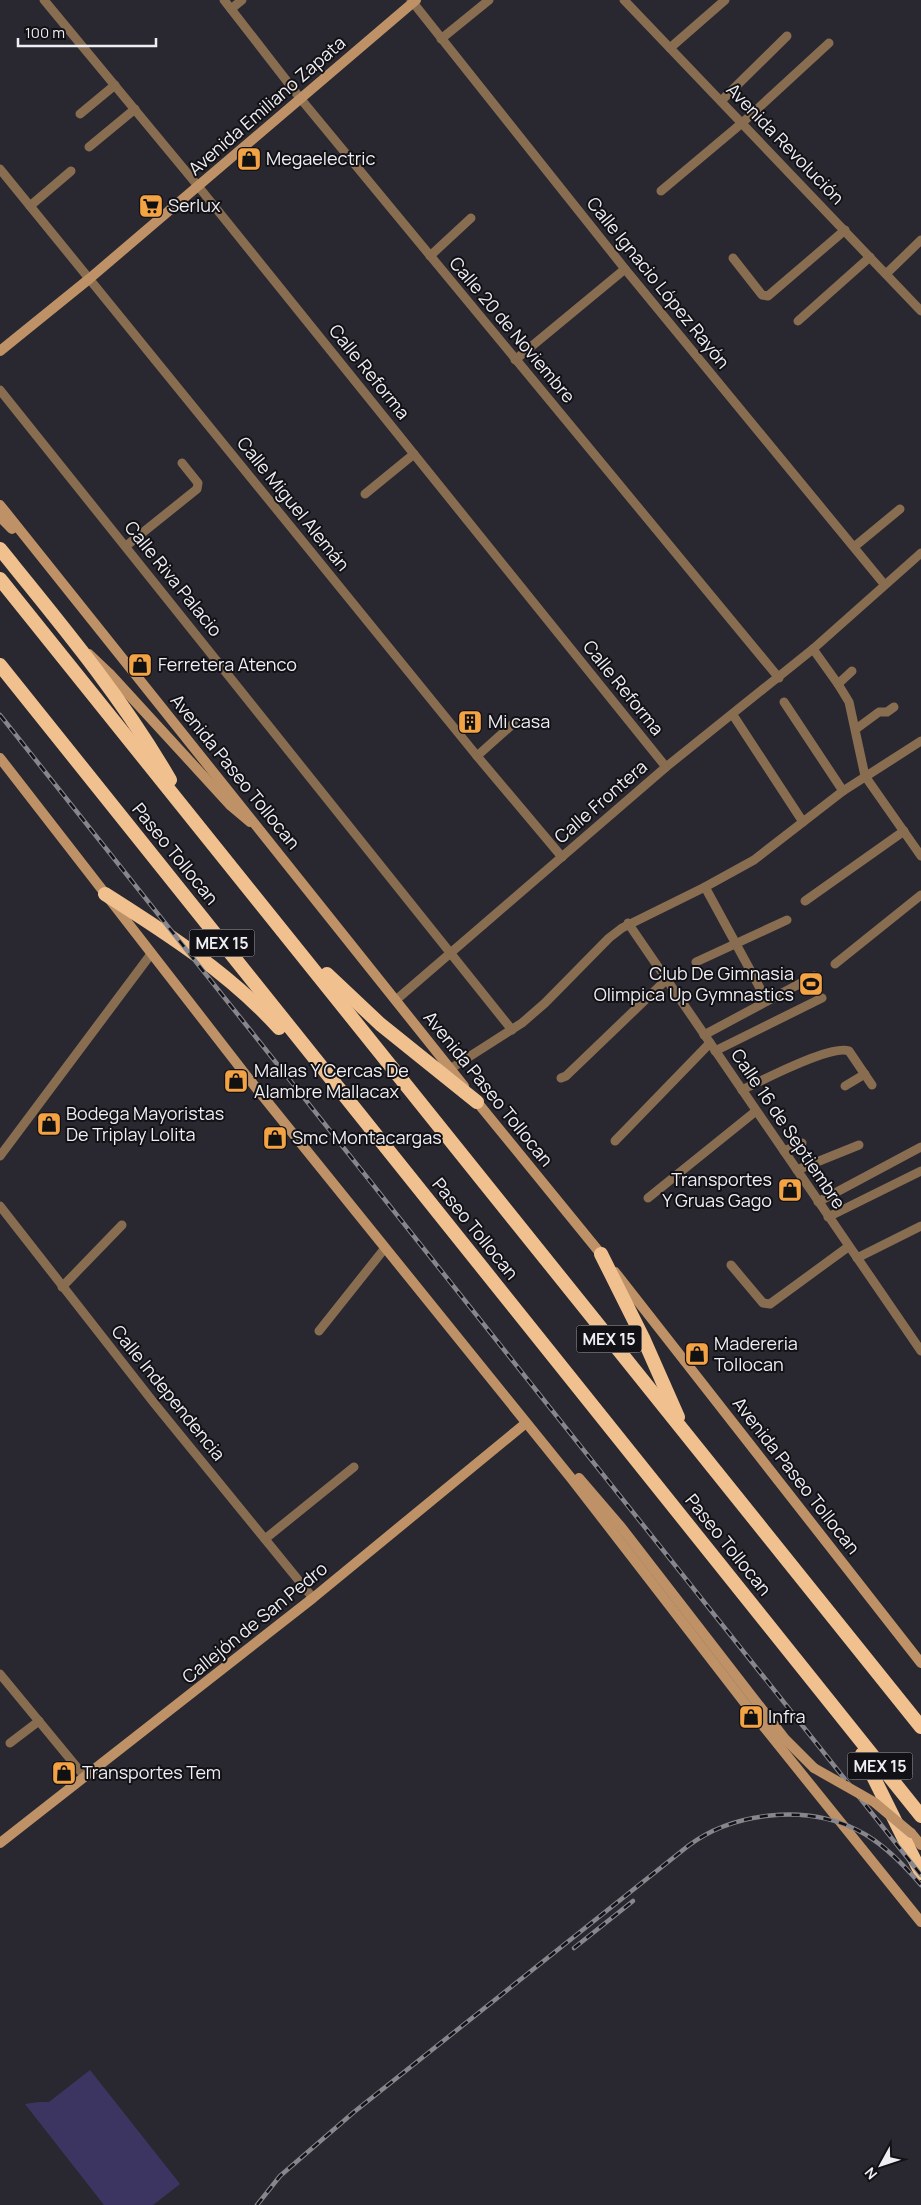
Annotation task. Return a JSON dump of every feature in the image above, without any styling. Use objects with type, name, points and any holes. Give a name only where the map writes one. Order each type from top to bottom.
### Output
[{"type":"highway","points":[[0,548],[80,646],[158,758],[194,819]]},
{"type":"highway","name":"Paseo Tollocan","points":[[0,579],[921,1726]]},
{"type":"highway","name":"Paseo Tollocan","points":[[0,664],[838,1715],[921,1816]]},
{"type":"highway","points":[[105,894],[180,941],[235,984],[259,1006],[344,1104],[372,1131]]},
{"type":"highway","points":[[298,949],[326,972],[380,1024],[477,1102]]},
{"type":"highway","points":[[601,1254],[644,1340],[688,1438]]},
{"type":"highway","points":[[838,1715],[866,1761],[921,1873]]},
{"type":"main road","name":"Avenida Emiliano Zapata","points":[[0,351],[89,279],[413,1]]},
{"type":"main road","name":"Avenida Paseo Tollocan","points":[[0,504],[450,1069],[601,1254],[921,1663]]},
{"type":"main road","name":"Avenida Paseo Tollocan","points":[[0,517],[12,529],[26,538]]},
{"type":"main road","points":[[80,646],[109,673],[230,806],[261,830]]},
{"type":"main road","points":[[0,758],[248,1079],[538,1437],[751,1712],[921,1922]]},
{"type":"main road","name":"Callejón de San Pedro","points":[[1,1839],[85,1778],[312,1598],[526,1422]]},
{"type":"main road","points":[[538,1437],[546,1442],[562,1458],[590,1491],[785,1739],[814,1768],[874,1802],[904,1827],[921,1845]]},
{"type":"street","name":"Calle Reforma","points":[[44,0],[198,186],[666,767]]},
{"type":"street","name":"Calle 20 de Noviembre","points":[[224,0],[300,98],[779,678]]},
{"type":"street","points":[[231,9],[242,0]]},
{"type":"street","points":[[441,39],[489,0]]},
{"type":"street","name":"Avenida Revolución","points":[[624,0],[921,311]]},
{"type":"street","points":[[670,48],[725,0]]},
{"type":"street","name":"Calle Ignacio López Rayón","points":[[413,1],[441,39],[625,269],[884,584]]},
{"type":"street","points":[[721,101],[787,36]]},
{"type":"street","points":[[661,191],[742,123],[829,43]]},
{"type":"street","points":[[80,114],[115,85]]},
{"type":"street","points":[[89,147],[135,110]]},
{"type":"street","name":"Calle Miguel Alemán","points":[[0,169],[477,756],[562,856]]},
{"type":"street","points":[[30,206],[71,171]]},
{"type":"street","points":[[430,256],[471,218]]},
{"type":"street","points":[[733,258],[762,294],[768,296],[845,230]]},
{"type":"street","points":[[886,274],[921,240]]},
{"type":"street","points":[[798,321],[870,257]]},
{"type":"street","points":[[515,360],[625,269]]},
{"type":"street","name":"Calle Riva Palacio","points":[[0,390],[512,1030]]},
{"type":"street","points":[[364,494],[414,454]]},
{"type":"street","points":[[126,546],[197,489],[198,484],[182,463]]},
{"type":"street","points":[[854,547],[900,509]]},
{"type":"street","name":"Calle Frontera","points":[[396,1000],[666,767],[813,649],[921,552]]},
{"type":"street","points":[[813,649],[849,702],[865,776],[921,856]]},
{"type":"street","points":[[838,684],[852,671]]},
{"type":"street","points":[[784,702],[843,790]]},
{"type":"street","points":[[856,729],[879,712],[887,712],[894,707]]},
{"type":"street","points":[[733,715],[803,822]]},
{"type":"street","points":[[477,756],[514,723]]},
{"type":"street","points":[[450,1069],[512,1030],[545,1003],[608,938],[628,923],[705,887],[754,860],[843,790],[921,740]]},
{"type":"street","points":[[804,901],[904,831]]},
{"type":"street","points":[[911,842],[921,837]]},
{"type":"street","points":[[705,887],[767,1001]]},
{"type":"street","points":[[835,964],[921,895]]},
{"type":"street","points":[[696,962],[787,920]]},
{"type":"street","name":"Calle 16 de Septiembre","points":[[628,923],[921,1351]]},
{"type":"street","points":[[0,1156],[151,954]]},
{"type":"street","points":[[704,1035],[814,976]]},
{"type":"street","points":[[561,1078],[566,1076],[666,980]]},
{"type":"street","points":[[615,1141],[713,1047],[822,998]]},
{"type":"street","points":[[742,1090],[811,1059],[838,1050],[849,1051],[872,1085]]},
{"type":"street","points":[[845,1086],[865,1074]]},
{"type":"street","points":[[648,1198],[756,1111]]},
{"type":"street","points":[[784,1151],[802,1143]]},
{"type":"street","points":[[797,1170],[859,1145]]},
{"type":"street","points":[[818,1202],[921,1147]]},
{"type":"street","points":[[828,1217],[921,1171]]},
{"type":"street","name":"Calle Independencia","points":[[0,1206],[62,1287],[312,1598]]},
{"type":"street","points":[[62,1287],[122,1225]]},
{"type":"street","points":[[856,1258],[921,1226]]},
{"type":"street","points":[[730,1265],[764,1303],[770,1304],[848,1247]]},
{"type":"street","points":[[318,1331],[385,1248]]},
{"type":"street","points":[[265,1539],[354,1467]]},
{"type":"street","points":[[0,1674],[85,1778]]},
{"type":"street","points":[[10,1743],[39,1721]]},
{"type":"shaded area","points":[[90,2070],[180,2184],[153,2205],[104,2205],[25,2104],[49,2102]]},
{"type":"railway","points":[[0,715],[921,1875]]},
{"type":"railway","points":[[257,2205],[280,2176],[354,2112],[688,1846],[706,1834],[726,1825],[770,1816],[793,1815],[837,1822],[857,1830],[875,1841],[892,1854],[921,1885]]},
{"type":"railway","points":[[574,1948],[633,1901]]},
{"type":"place","name":"Megaelectric","points":[[249,159]]},
{"type":"place","name":"Serlux","points":[[151,206]]},
{"type":"place","name":"Ferretera Atenco","points":[[140,665]]},
{"type":"place","name":"Mi casa","points":[[470,722]]},
{"type":"place","name":"Club De Gimnasia Olimpica Up Gymnastics","points":[[811,984]]},
{"type":"place","name":"Mallas Y Cercas De Alambre Mallacax","points":[[236,1081]]},
{"type":"place","name":"Bodega Mayoristas De Triplay Lolita","points":[[49,1124]]},
{"type":"place","name":"Smc Montacargas","points":[[275,1138]]},
{"type":"place","name":"Transportes Y Gruas Gago","points":[[790,1190]]},
{"type":"place","name":"Madereria Tollocan","points":[[697,1354]]},
{"type":"place","name":"Infra","points":[[751,1717]]},
{"type":"place","name":"Transportes Tem","points":[[64,1773]]}]
